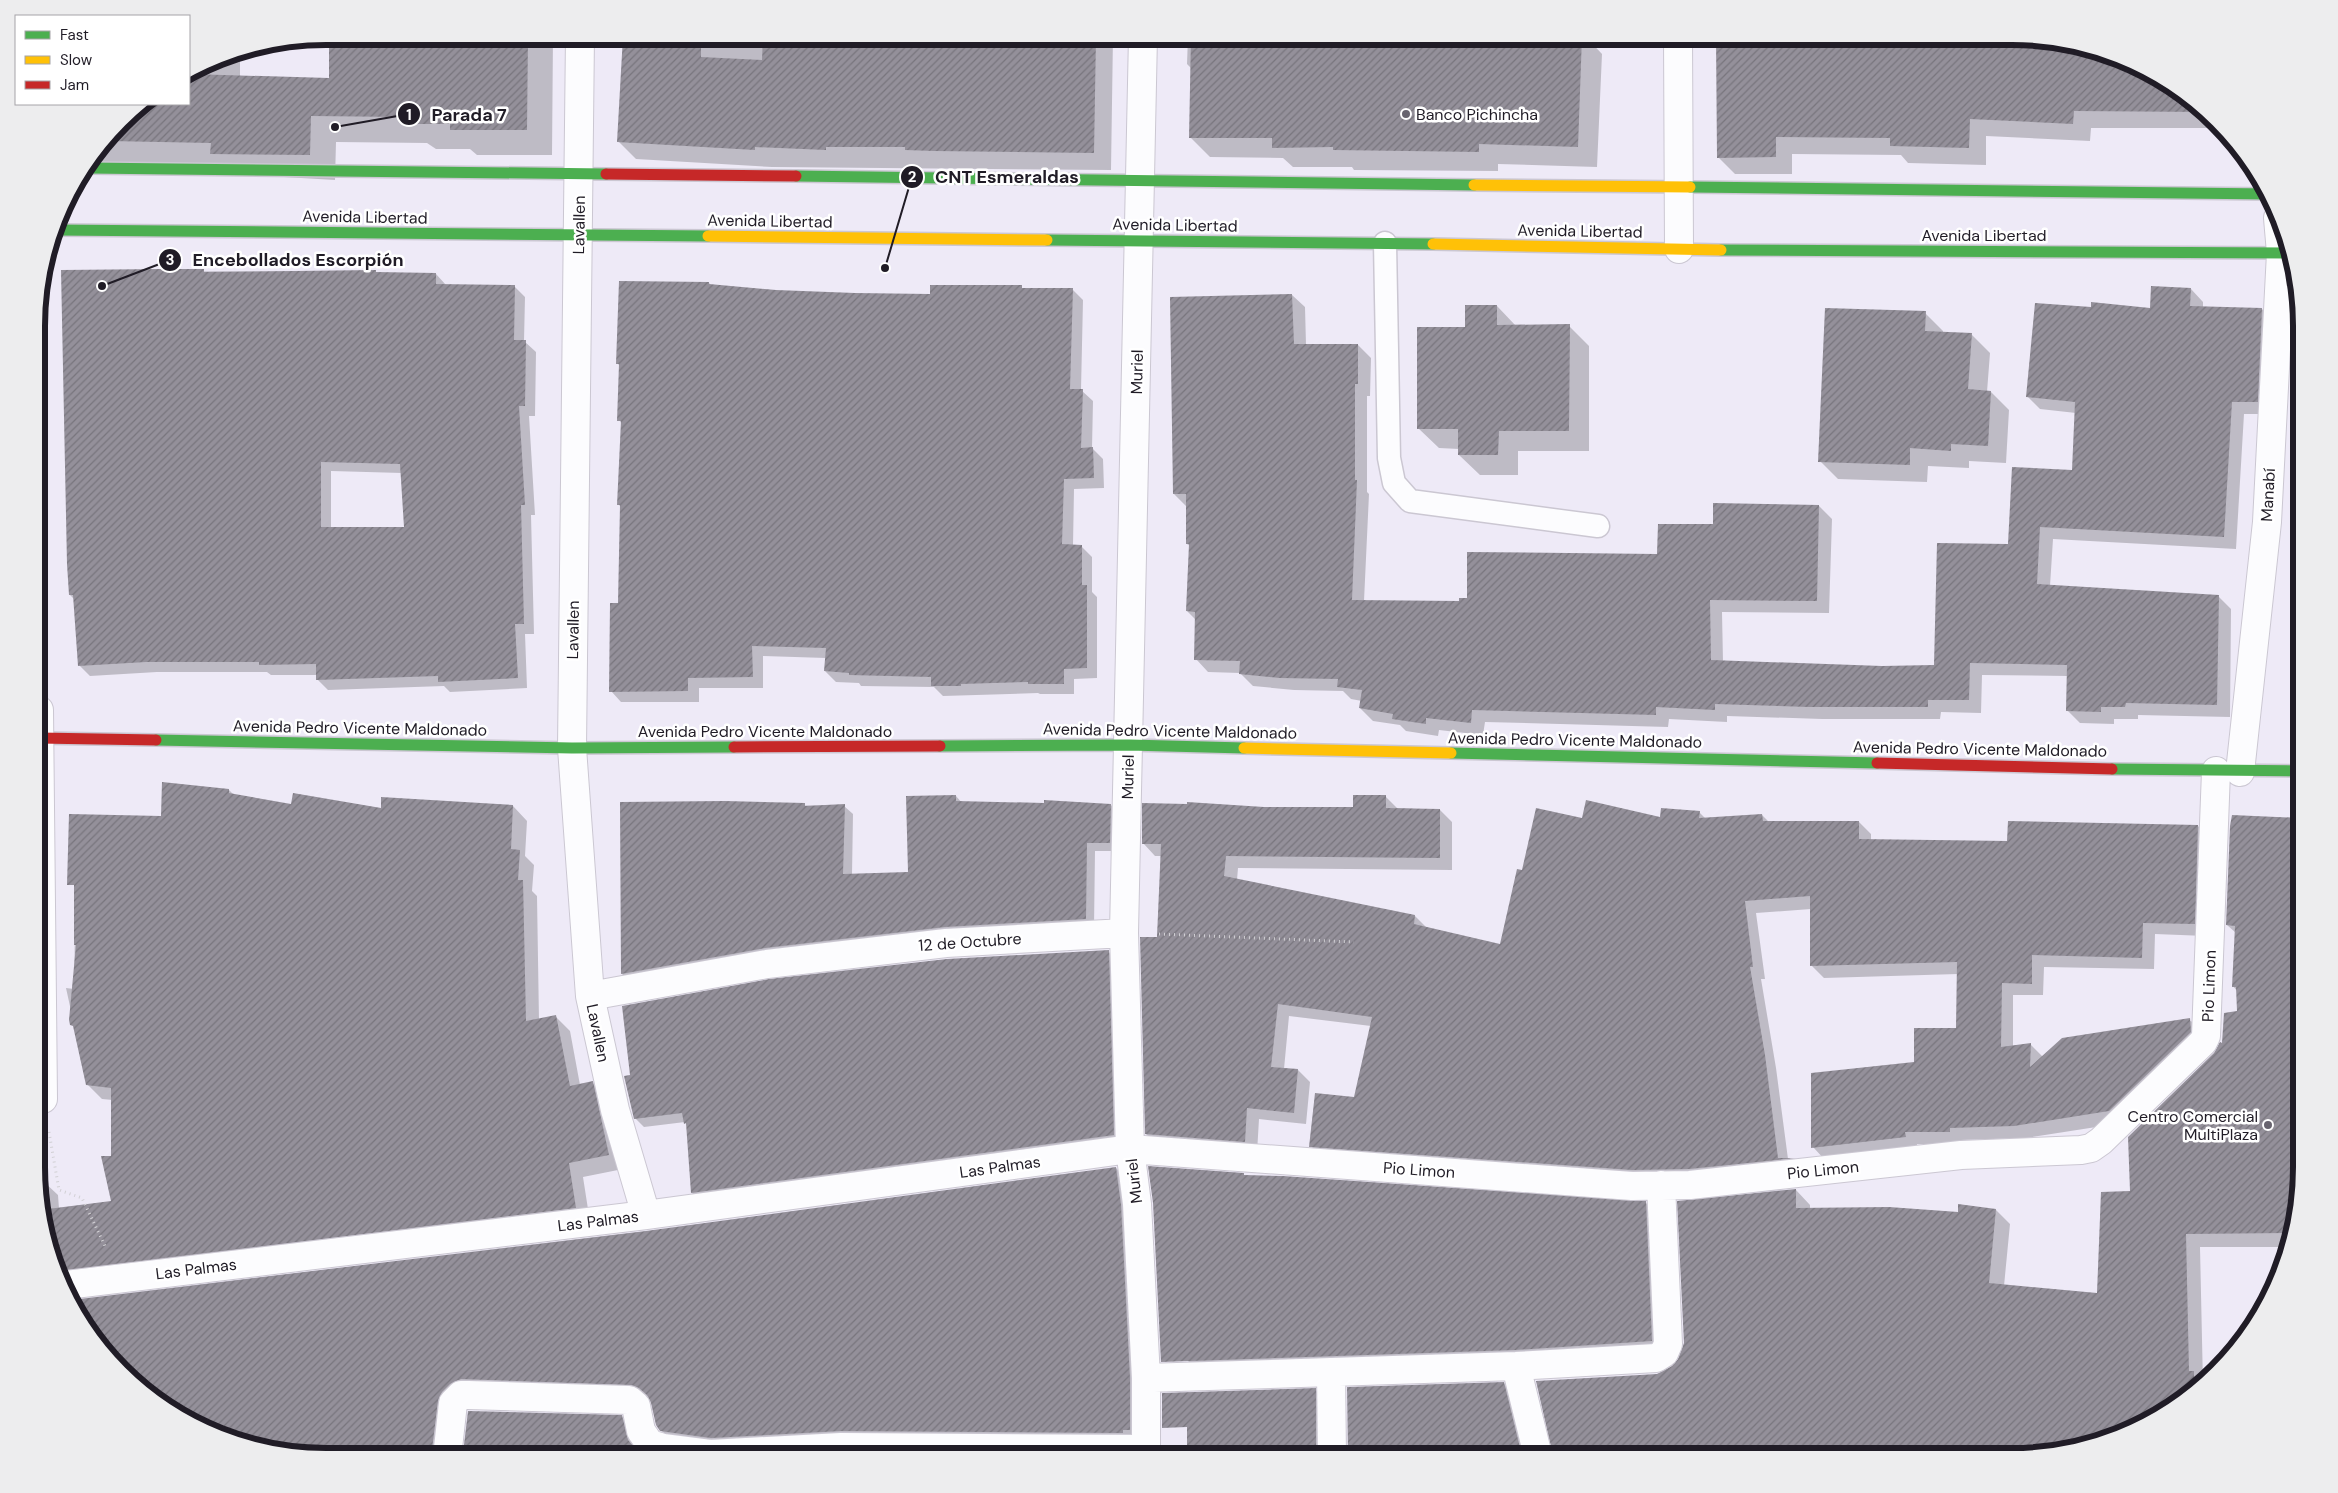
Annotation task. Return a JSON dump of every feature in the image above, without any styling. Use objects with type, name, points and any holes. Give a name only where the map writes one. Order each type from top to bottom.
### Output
[{"type":"street","name":"Lavallen","points":[[580,45],[572,748],[590,996],[615,1110],[646,1215]]},
{"type":"street","name":"Muriel","points":[[1143,45],[1124,933],[1130,1149],[1137,1204],[1146,1378],[1146,1448]]},
{"type":"street","points":[[1678,45],[1679,249]]},
{"type":"street","points":[[93,168],[2260,194]]},
{"type":"street","name":"Avenida Libertad","points":[[62,230],[1385,243],[1808,252],[2147,251],[2283,253]]},
{"type":"street","name":"Manabí","points":[[2228,772],[2267,522],[2286,264]]},
{"type":"street","name":"Avenida Pedro Vicente Maldonado","points":[[45,738],[572,748],[1129,745],[2228,772],[2293,771]]},
{"type":"street","name":"Pio Limon","points":[[1130,1149],[1622,1185],[1690,1185],[1961,1155],[2082,1150],[2091,1148],[2101,1141],[2203,1042],[2206,1036],[2228,772]]},
{"type":"street","name":"12 de Octubre","points":[[590,996],[787,961],[946,942],[1124,933]]},
{"type":"street","name":"Las Palmas","points":[[70,1284],[646,1215],[1130,1149]]},
{"type":"street","points":[[1146,1378],[1516,1366],[1656,1358],[1664,1353],[1668,1344],[1661,1185]]},
{"type":"street","points":[[1516,1366],[1536,1448]]},
{"type":"street","points":[[1330,1372],[1332,1448]]},
{"type":"street","points":[[449,1448],[453,1403],[461,1395],[468,1394],[629,1400],[636,1406],[644,1438],[650,1444],[663,1448]]},
{"type":"lane","points":[[1385,243],[1389,458],[1394,483],[1410,501],[1598,526]]},
{"type":"path","points":[[1124,933],[1354,942]]},
{"type":"path","points":[[45,1110],[59,1190],[82,1198],[120,1278]]},
{"type":"building","points":[[329,45],[528,45],[527,130],[450,130],[450,124],[409,124],[409,121],[403,120],[403,117],[311,116],[310,155],[210,154],[211,143],[115,141],[127,127],[153,105],[190,105],[190,80],[200,74],[329,78]]},
{"type":"building","points":[[622,45],[701,45],[701,57],[762,60],[763,45],[1096,45],[1094,153],[934,151],[905,150],[905,147],[826,147],[826,150],[755,147],[755,150],[617,142]]},
{"type":"building","points":[[1191,45],[1582,45],[1578,147],[1479,144],[1479,152],[1333,150],[1333,147],[1272,148],[1272,138],[1189,138]]},
{"type":"building","points":[[1716,45],[2012,45],[2049,47],[2067,50],[2120,66],[2168,92],[2193,112],[2074,111],[2073,124],[1970,119],[1969,148],[1890,146],[1890,138],[1776,137],[1776,157],[1717,158]]},
{"type":"building","points":[[204,269],[204,272],[376,270],[376,272],[436,273],[436,284],[515,285],[514,340],[526,340],[525,406],[519,406],[525,505],[521,505],[524,624],[515,624],[518,678],[438,682],[438,676],[316,680],[316,664],[259,665],[259,662],[146,662],[78,666],[73,595],[69,595],[67,564],[61,270]],"holes":[[[321,462],[400,464],[404,527],[321,527]]]},
{"type":"building","points":[[619,281],[709,282],[709,284],[776,290],[855,293],[930,294],[930,285],[1022,285],[1022,288],[1073,288],[1070,389],[1083,389],[1081,448],[1093,447],[1094,478],[1064,479],[1062,544],[1082,545],[1082,585],[1087,585],[1087,668],[1064,669],[1064,684],[1028,684],[1028,682],[931,686],[931,677],[849,675],[849,673],[824,671],[826,648],[752,646],[753,677],[688,678],[688,691],[609,692],[610,603],[618,603],[620,505],[617,505],[621,421],[617,421],[619,364],[616,364]]},
{"type":"building","points":[[2151,286],[2191,288],[2190,306],[2262,308],[2258,402],[2232,402],[2224,537],[2040,527],[2037,584],[2219,595],[2217,705],[2126,703],[2125,707],[2101,707],[2101,712],[2066,711],[2067,665],[1970,663],[1969,700],[1928,700],[1928,707],[1809,707],[1715,704],[1715,710],[1656,707],[1656,715],[1472,710],[1471,723],[1426,718],[1426,724],[1392,719],[1393,714],[1359,708],[1362,690],[1337,687],[1338,679],[1280,678],[1239,674],[1240,661],[1194,660],[1195,612],[1186,611],[1189,544],[1186,544],[1186,494],[1173,494],[1170,297],[1292,294],[1294,344],[1358,344],[1358,384],[1355,384],[1355,480],[1357,480],[1352,600],[1459,601],[1459,598],[1467,598],[1467,552],[1657,554],[1658,524],[1713,524],[1713,503],[1819,505],[1817,601],[1710,600],[1711,660],[1882,666],[1934,665],[1937,543],[2008,544],[2012,467],[2072,470],[2075,402],[2026,397],[2035,303],[2091,307],[2091,302],[2150,308]]},
{"type":"building","points":[[1465,305],[1497,305],[1497,325],[1570,324],[1569,431],[1499,431],[1498,455],[1458,455],[1458,429],[1417,429],[1417,327],[1465,327]]},
{"type":"building","points":[[1825,308],[1926,311],[1925,331],[1972,333],[1968,389],[1991,391],[1988,446],[1951,444],[1951,451],[1910,448],[1910,465],[1818,462]]},
{"type":"building","points":[[162,782],[229,789],[229,793],[291,804],[293,793],[381,808],[381,797],[513,805],[511,849],[520,850],[518,880],[523,880],[526,1021],[556,1015],[570,1086],[593,1081],[609,1155],[569,1163],[576,1208],[64,1271],[48,1209],[111,1201],[101,1156],[111,1156],[111,1088],[86,1085],[73,1026],[70,1025],[69,1020],[76,945],[74,945],[74,885],[67,885],[69,814],[161,816]]},
{"type":"building","points":[[956,795],[956,801],[1044,803],[1044,800],[1111,804],[1110,843],[1087,843],[1086,919],[945,927],[765,948],[621,974],[620,802],[725,801],[805,803],[805,806],[845,804],[843,874],[908,872],[906,796]]},
{"type":"building","points":[[1353,795],[1386,795],[1386,808],[1440,809],[1440,858],[1226,856],[1224,876],[1415,915],[1414,924],[1500,944],[1517,869],[1522,870],[1536,808],[1582,818],[1586,800],[1660,817],[1661,808],[1700,811],[1699,818],[1762,814],[1763,821],[1859,821],[1859,839],[2007,841],[2008,821],[2198,825],[2195,924],[2143,923],[2142,958],[2032,955],[2032,984],[2002,983],[2001,1047],[2031,1043],[2030,1067],[2062,1038],[2190,1018],[2191,1032],[2109,1111],[2014,1126],[1950,1128],[1950,1132],[1905,1132],[1906,1137],[1811,1148],[1811,1073],[1914,1062],[1914,1028],[1956,1028],[1957,962],[1810,966],[1810,896],[1745,901],[1753,967],[1750,967],[1765,1055],[1778,1158],[1796,1158],[1689,1169],[1632,1170],[1309,1147],[1315,1093],[1354,1097],[1372,1017],[1278,1004],[1271,1067],[1298,1069],[1294,1113],[1247,1108],[1245,1142],[1145,1134],[1140,937],[1157,937],[1161,844],[1142,844],[1142,803],[1187,804],[1187,802],[1264,807],[1353,807]]},
{"type":"building","points":[[2232,815],[2293,818],[2293,1167],[2291,1204],[2285,1233],[2186,1234],[2189,1371],[2194,1371],[2194,1381],[2168,1401],[2120,1427],[2067,1443],[2049,1446],[2012,1448],[1551,1448],[1536,1381],[1657,1374],[1672,1366],[1678,1359],[1684,1343],[1677,1201],[1796,1189],[1796,1208],[1889,1207],[1958,1212],[1958,1204],[1996,1209],[1989,1283],[2097,1293],[2101,1192],[2130,1191],[2128,1137],[2214,1053],[2220,1042],[2222,1043],[2224,1013],[2237,1011],[2236,987],[2232,987],[2235,926],[2226,925]]},
{"type":"building","points":[[1109,950],[1114,1135],[691,1193],[686,1123],[684,1124],[682,1113],[634,1119],[624,1076],[630,1075],[622,1006],[769,979],[947,959]]},
{"type":"building","points":[[1148,1166],[1244,1173],[1244,1175],[1283,1176],[1646,1201],[1652,1341],[1515,1350],[1161,1362],[1153,1203]]},
{"type":"building","points":[[1116,1167],[1121,1205],[1130,1378],[1130,1430],[1123,1430],[1123,1433],[841,1431],[711,1438],[660,1431],[656,1425],[651,1403],[647,1395],[639,1388],[630,1385],[461,1379],[450,1384],[442,1392],[438,1401],[432,1448],[289,1446],[271,1443],[218,1427],[170,1401],[127,1366],[92,1323],[78,1299],[646,1231]]},
{"type":"building","points":[[1504,1382],[1520,1448],[1348,1448],[1347,1387]]},
{"type":"building","points":[[1316,1388],[1316,1448],[1187,1448],[1187,1427],[1162,1428],[1162,1393]]},
{"type":"building","points":[[468,1411],[622,1415],[628,1440],[635,1448],[464,1448]]},
{"type":"traffic: fast","points":[[93,168],[606,174]]},
{"type":"traffic: fast","points":[[796,176],[1474,185]]},
{"type":"traffic: fast","points":[[1690,187],[2260,194]]},
{"type":"traffic: fast","points":[[62,230],[708,236]]},
{"type":"traffic: fast","points":[[1047,240],[1433,244]]},
{"type":"traffic: fast","points":[[1721,250],[2283,253]]},
{"type":"traffic: fast","points":[[156,740],[572,748],[734,747]]},
{"type":"traffic: fast","points":[[940,746],[1129,745],[1244,748]]},
{"type":"traffic: fast","points":[[1451,753],[1877,763]]},
{"type":"traffic: fast","points":[[2112,769],[2293,771]]},
{"type":"traffic: slow","points":[[1474,185],[1690,187]]},
{"type":"traffic: slow","points":[[708,236],[1047,240]]},
{"type":"traffic: slow","points":[[1433,244],[1721,250]]},
{"type":"traffic: slow","points":[[1244,748],[1451,753]]},
{"type":"traffic: jam","points":[[606,174],[796,176]]},
{"type":"traffic: jam","points":[[45,738],[156,740]]},
{"type":"traffic: jam","points":[[734,747],[940,746]]},
{"type":"traffic: jam","points":[[1877,763],[2112,769]]},
{"type":"place","name":"Banco Pichincha","points":[[1406,114]]},
{"type":"place","name":"Parada 7","points":[[335,127]]},
{"type":"place","name":"CNT Esmeraldas","points":[[885,268]]},
{"type":"place","name":"Encebollados Escorpión","points":[[102,286]]},
{"type":"place","name":"Centro Comercial MultiPlaza","points":[[2268,1125]]}]
